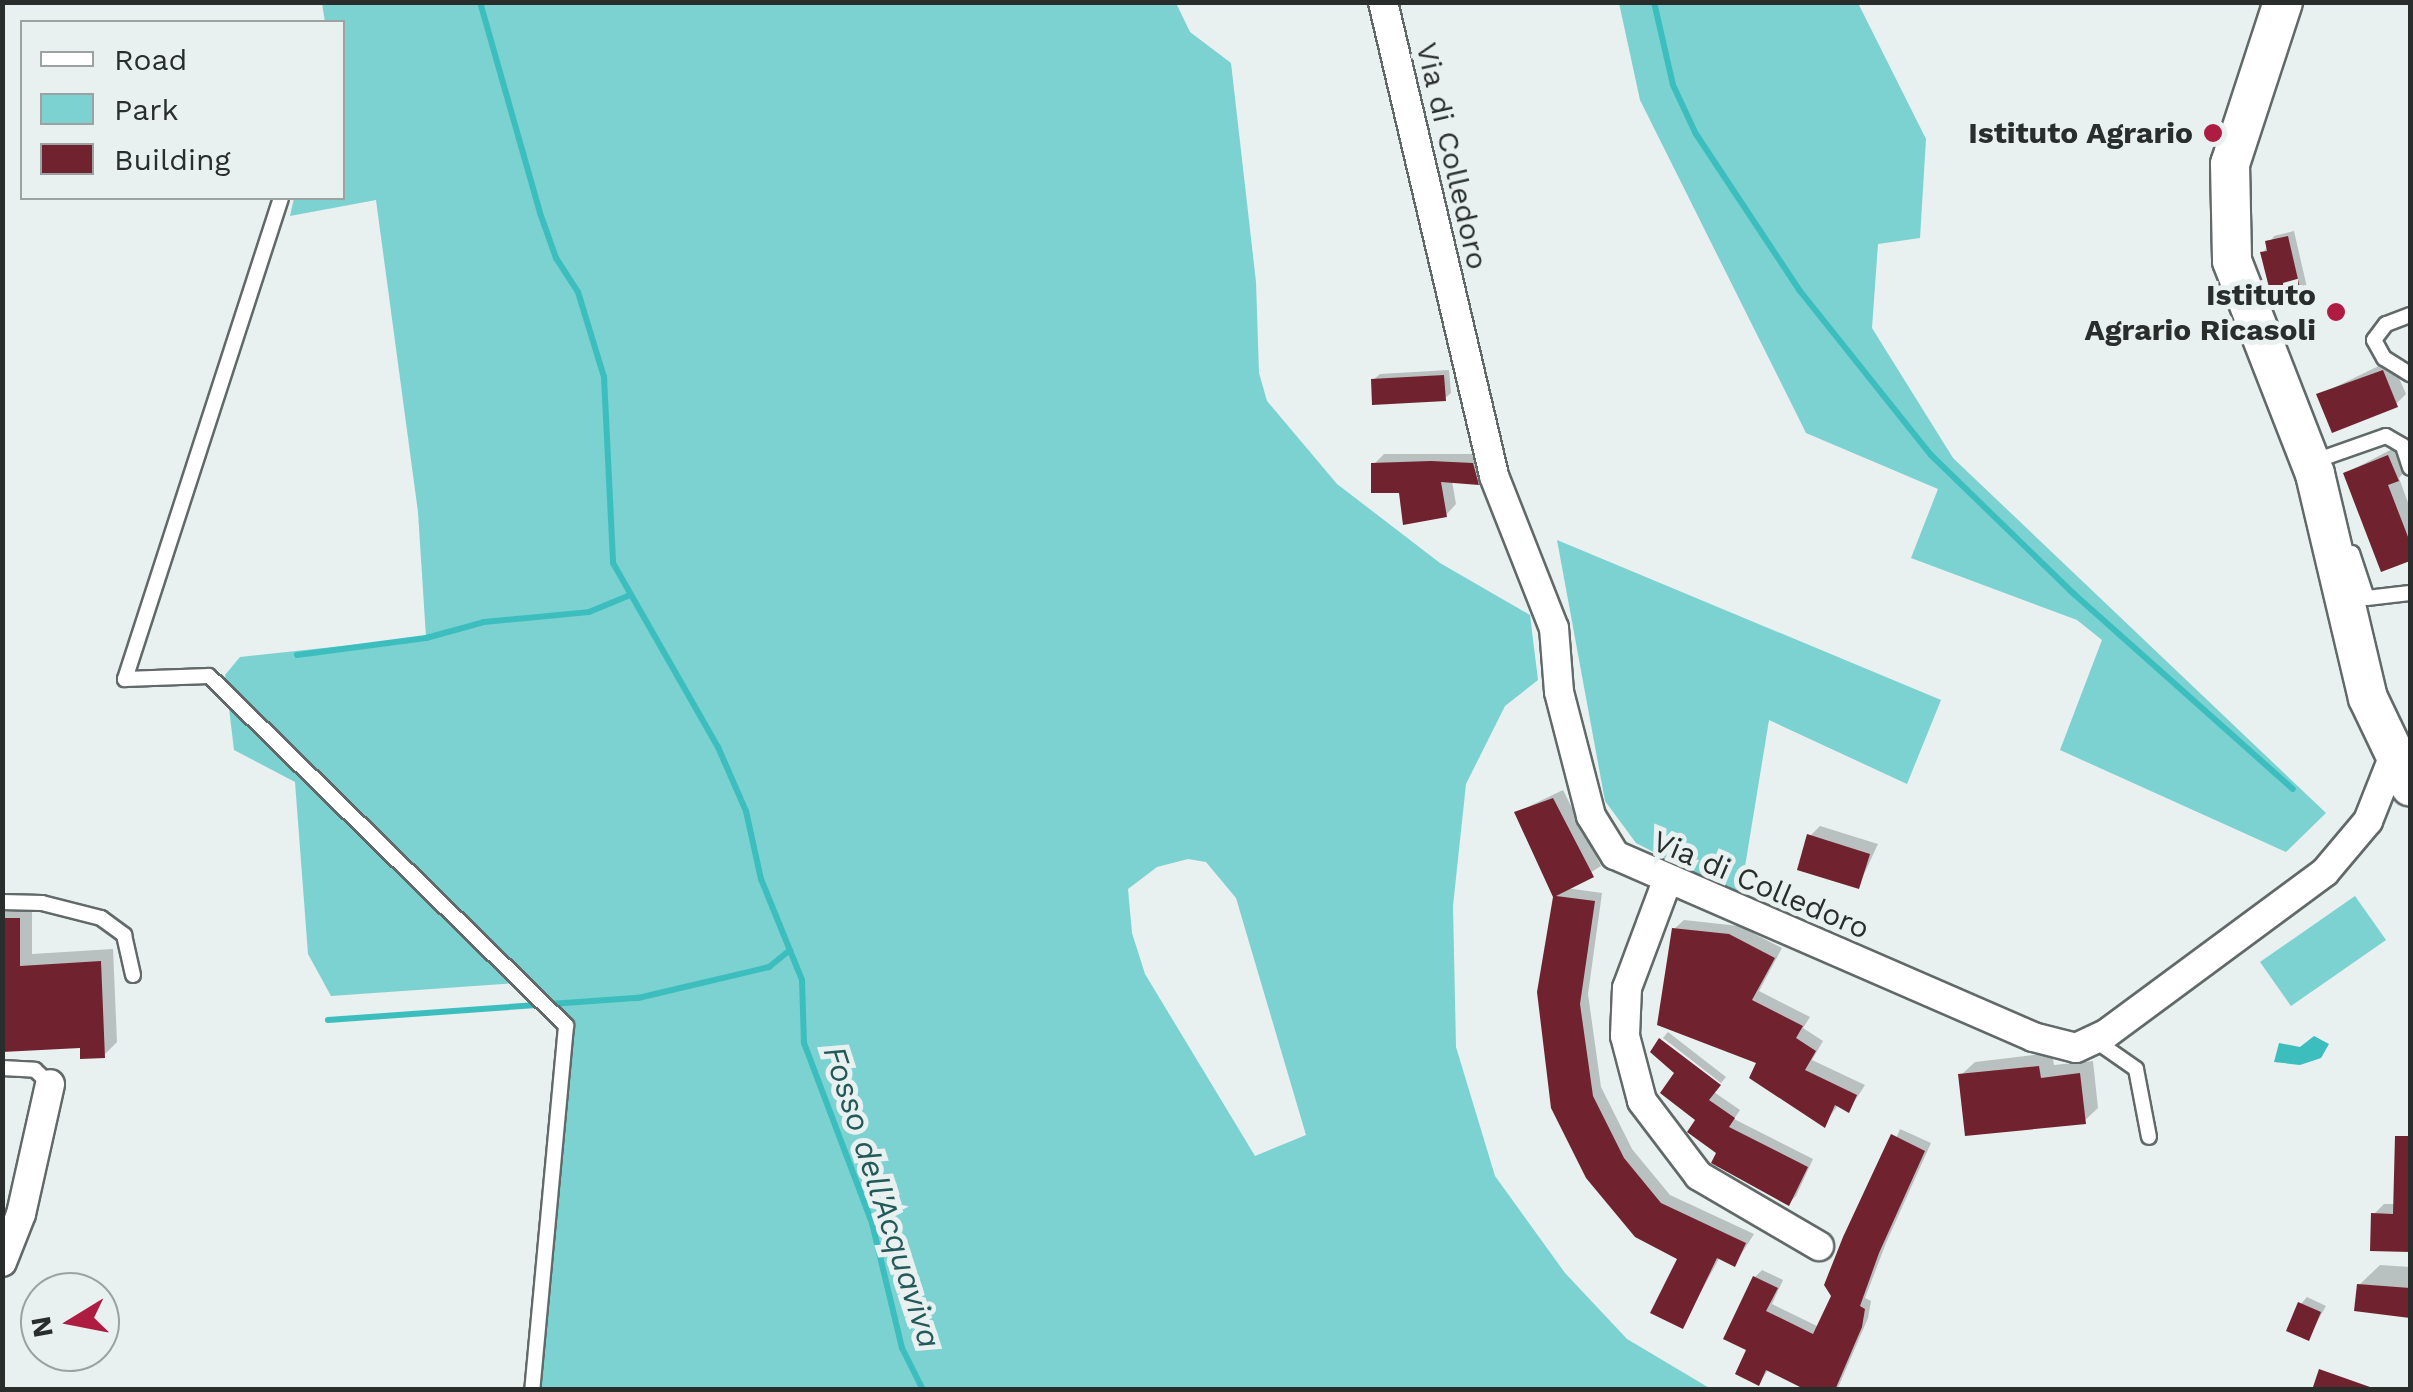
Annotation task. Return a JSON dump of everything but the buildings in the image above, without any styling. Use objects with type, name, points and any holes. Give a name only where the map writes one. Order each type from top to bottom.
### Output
[{"type":"street","name":"Via di Colledoro","points":[[1383,2],[1494,476],[1554,628],[1559,692],[1591,816],[1616,855],[1667,881],[2046,1042],[2076,1048],[2096,1041]]},
{"type":"street","points":[[2096,1041],[2326,872],[2402,772],[2352,644],[2312,463],[2244,303],[2229,227],[2235,141],[2283,2]]},
{"type":"street","points":[[1667,881],[1627,988],[1625,1036],[1634,1082],[1654,1124],[1699,1176],[1819,1246]]},
{"type":"street","points":[[2,1262],[22,1214],[50,1084]]},
{"type":"lane","points":[[280,200],[125,679],[208,676],[566,1026],[532,1390]]},
{"type":"lane","points":[[2410,316],[2386,324],[2374,340],[2384,358],[2410,374]]},
{"type":"lane","points":[[2312,463],[2386,436],[2403,446],[2410,468]]},
{"type":"lane","points":[[2327,521],[2350,548],[2367,598],[2410,594]]},
{"type":"lane","points":[[2,902],[42,903],[100,918],[124,935],[133,974]]},
{"type":"lane","points":[[2096,1041],[2136,1069],[2149,1137]]},
{"type":"lane","points":[[2,1068],[35,1070],[50,1084]]},
{"type":"green space","points":[[322,3],[1176,3],[1190,32],[1231,63],[1256,282],[1259,373],[1267,401],[1337,484],[1440,563],[1530,615],[1538,680],[1505,706],[1466,784],[1453,906],[1456,1047],[1495,1176],[1565,1273],[1627,1339],[1711,1389],[541,1389],[573,1024],[532,982],[331,996],[308,954],[295,782],[234,750],[225,675],[240,657],[426,637],[418,512],[376,200],[290,216],[294,200],[345,200],[345,20],[325,20]],"holes":[[[1188,859],[1206,862],[1236,898],[1306,1135],[1255,1156],[1145,974],[1132,933],[1128,889],[1157,867]]]},
{"type":"green space","points":[[1619,3],[1858,3],[1926,139],[1920,238],[1878,244],[1872,328],[1953,458],[2326,813],[2286,852],[2060,750],[2102,640],[2077,620],[1911,558],[1938,489],[1806,433],[1640,100]]},
{"type":"green space","points":[[1557,540],[1941,700],[1907,784],[1769,720],[1740,897],[1636,843],[1605,801]]},
{"type":"green space","points":[[2355,896],[2386,940],[2291,1006],[2260,962]]},
{"type":"shaded area","points":[[2314,1036],[2329,1044],[2321,1058],[2300,1065],[2274,1062],[2279,1043],[2300,1047]]},
{"type":"waterway","name":"Fosso dell'Acquaviva","points":[[480,2],[540,213],[556,258],[578,292],[604,377],[613,563],[718,747],[746,811],[761,879],[802,980],[804,1043],[872,1223],[902,1348],[923,1390]]},
{"type":"waterway","points":[[1654,2],[1673,85],[1696,134],[1800,291],[1931,455],[2074,594],[2293,789]]},
{"type":"waterway","points":[[297,655],[426,638],[484,622],[589,612],[628,596]]},
{"type":"waterway","points":[[328,1020],[638,998],[769,967],[790,950]]},
{"type":"place","name":"Istituto Agrario","points":[[2213,133]]},
{"type":"place","name":"Istituto Agrario Ricasoli","points":[[2336,312]]}]
